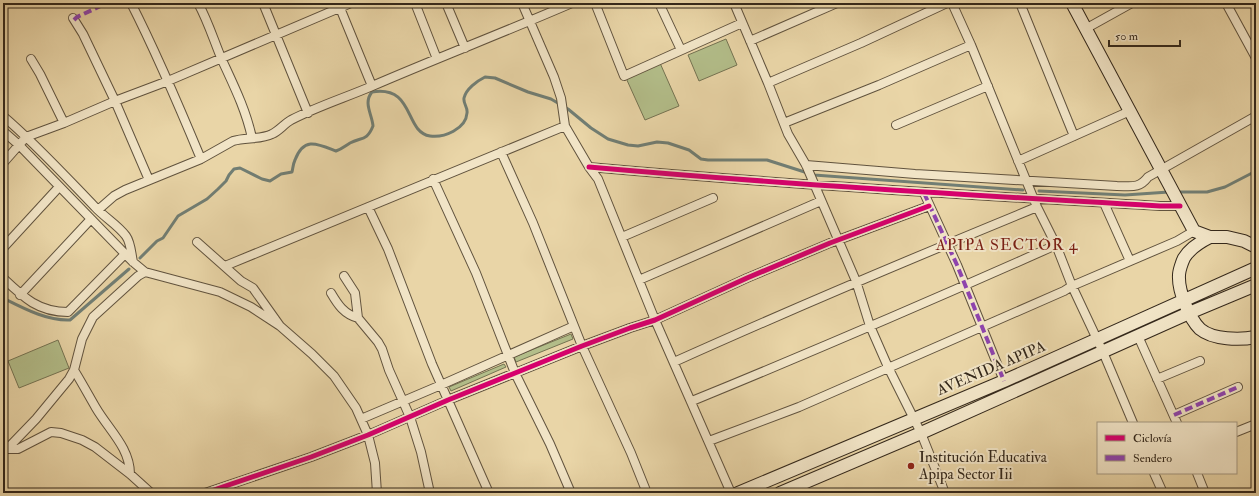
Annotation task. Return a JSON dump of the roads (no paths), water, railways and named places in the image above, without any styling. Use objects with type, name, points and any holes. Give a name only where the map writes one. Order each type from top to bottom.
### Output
[{"type":"street","points":[[131,3],[168,81],[201,159]]},
{"type":"street","points":[[198,3],[206,18],[237,92],[249,123],[252,138]]},
{"type":"street","points":[[263,3],[308,112]]},
{"type":"street","points":[[4,162],[26,137],[222,59],[339,5],[351,3]]},
{"type":"street","points":[[415,3],[437,59]]},
{"type":"street","points":[[446,3],[465,48]]},
{"type":"street","points":[[522,3],[561,98],[565,126],[589,167],[598,179],[655,320],[692,401],[731,493]]},
{"type":"street","points":[[98,210],[114,196],[201,159],[233,141],[238,139],[263,137],[272,134],[290,121],[308,112],[572,3]]},
{"type":"street","points":[[595,3],[624,76],[742,22]]},
{"type":"street","points":[[659,3],[681,50]]},
{"type":"street","points":[[734,3],[768,82],[788,134],[806,166],[856,282],[870,326],[913,420],[921,433],[946,493]]},
{"type":"street","points":[[750,41],[837,3]]},
{"type":"street","points":[[768,82],[861,43],[947,3]]},
{"type":"street","points":[[952,3],[971,45],[1037,207],[1056,245],[1072,286],[1103,352],[1133,422]]},
{"type":"street","points":[[1020,3],[1074,136]]},
{"type":"street","points":[[1072,3],[1194,231],[1210,237],[1227,237],[1244,241],[1256,247]]},
{"type":"street","points":[[1086,28],[1132,3]]},
{"type":"street","points":[[1226,3],[1256,58]]},
{"type":"street","points":[[339,5],[372,86]]},
{"type":"street","points":[[73,18],[83,34],[115,101],[149,180]]},
{"type":"street","points":[[784,122],[879,85],[971,45]]},
{"type":"street","points":[[31,59],[64,123]]},
{"type":"street","points":[[896,125],[988,86]]},
{"type":"street","points":[[1018,161],[1130,111]]},
{"type":"street","points":[[3,116],[125,235],[130,242],[133,262]]},
{"type":"street","points":[[806,166],[915,174],[1138,186],[1148,177],[1161,169],[1256,116]]},
{"type":"street","points":[[225,266],[433,179],[565,126]]},
{"type":"street","points":[[3,131],[19,145],[58,187],[133,262],[145,272],[220,292],[252,307],[280,326],[302,345],[334,376],[356,408],[368,435],[375,463],[377,493]]},
{"type":"street","points":[[501,152],[533,223],[582,346],[631,453],[647,493]]},
{"type":"street","points":[[589,167],[924,193],[1180,206]]},
{"type":"street","points":[[433,179],[476,273],[507,355],[550,444],[571,493]]},
{"type":"street","points":[[3,248],[58,187]]},
{"type":"street","points":[[924,193],[957,265],[1004,381]]},
{"type":"street","points":[[622,237],[713,198]]},
{"type":"street","points":[[639,280],[821,201]]},
{"type":"street","points":[[1104,202],[1130,261]]},
{"type":"street","points":[[204,493],[311,457],[368,435],[448,400],[582,346],[655,320],[747,278],[830,243],[929,206]]},
{"type":"street","points":[[368,207],[388,249],[448,400],[489,493]]},
{"type":"street","points":[[674,362],[856,282],[1037,207]]},
{"type":"street","points":[[20,295],[91,219]]},
{"type":"street","points":[[709,442],[799,407],[1177,241],[1194,231]]},
{"type":"street","points":[[1210,237],[1201,241],[1190,250],[1184,259],[1179,275],[1183,301],[1200,329],[1219,338],[1256,337]]},
{"type":"street","points":[[197,242],[242,281],[253,288],[280,326]]},
{"type":"street","points":[[692,401],[965,286],[1056,245]]},
{"type":"street","points":[[3,278],[28,301],[52,310],[68,312],[125,254]]},
{"type":"street","name":"AVENIDA APIPA","points":[[738,493],[1004,381],[1256,268]]},
{"type":"street","points":[[6,449],[36,419],[69,379],[74,370],[82,339],[93,317],[138,276],[145,272]]},
{"type":"street","points":[[344,276],[355,293],[358,318],[382,349],[389,370],[410,417],[421,452],[430,493]]},
{"type":"street","name":"AVENIDA APIPA","points":[[780,493],[921,433],[1189,313],[1256,286]]},
{"type":"street","points":[[331,293],[338,305],[345,312],[350,316],[358,318]]},
{"type":"street","points":[[361,419],[442,385],[574,326]]},
{"type":"street","points":[[1138,336],[1177,422]]},
{"type":"street","points":[[1157,379],[1200,361]]},
{"type":"street","points":[[74,370],[96,409],[122,445],[130,466],[130,474]]},
{"type":"street","points":[[1174,415],[1238,387]]},
{"type":"street","points":[[1237,432],[1256,424]]},
{"type":"street","points":[[6,449],[18,448],[51,432],[61,433],[82,440],[94,447],[130,474],[151,493]]},
{"type":"street","points":[[1154,474],[1163,493]]},
{"type":"street","points":[[1197,474],[1206,493]]},
{"type":"waterway","points":[[140,258],[157,241],[163,238],[178,216],[207,199],[226,181],[234,169],[240,168],[262,179],[270,181],[281,174],[292,172],[299,152],[307,145],[317,144],[336,151],[350,143],[364,138],[369,134],[373,126],[368,104],[369,96],[372,92],[386,92],[396,95],[422,133],[430,136],[442,136],[459,128],[463,124],[467,113],[464,100],[465,95],[472,86],[485,77],[495,78],[528,92],[551,99],[568,109],[591,128],[608,139],[628,145],[638,146],[657,142],[668,143],[689,150],[701,159],[767,160],[814,175],[1023,190]]},
{"type":"waterway","points":[[1177,192],[1207,192],[1225,187],[1256,171]]},
{"type":"waterway","points":[[1039,191],[1125,195],[1169,192]]},
{"type":"waterway","points":[[3,298],[27,310],[44,316],[61,320],[70,320],[129,269]]},
{"type":"place","name":"Institución Educativa Apipa Sector Iii","points":[[911,466]]},
{"type":"district","name":"APIPA SECTOR 4","points":[[1007,244]]}]
